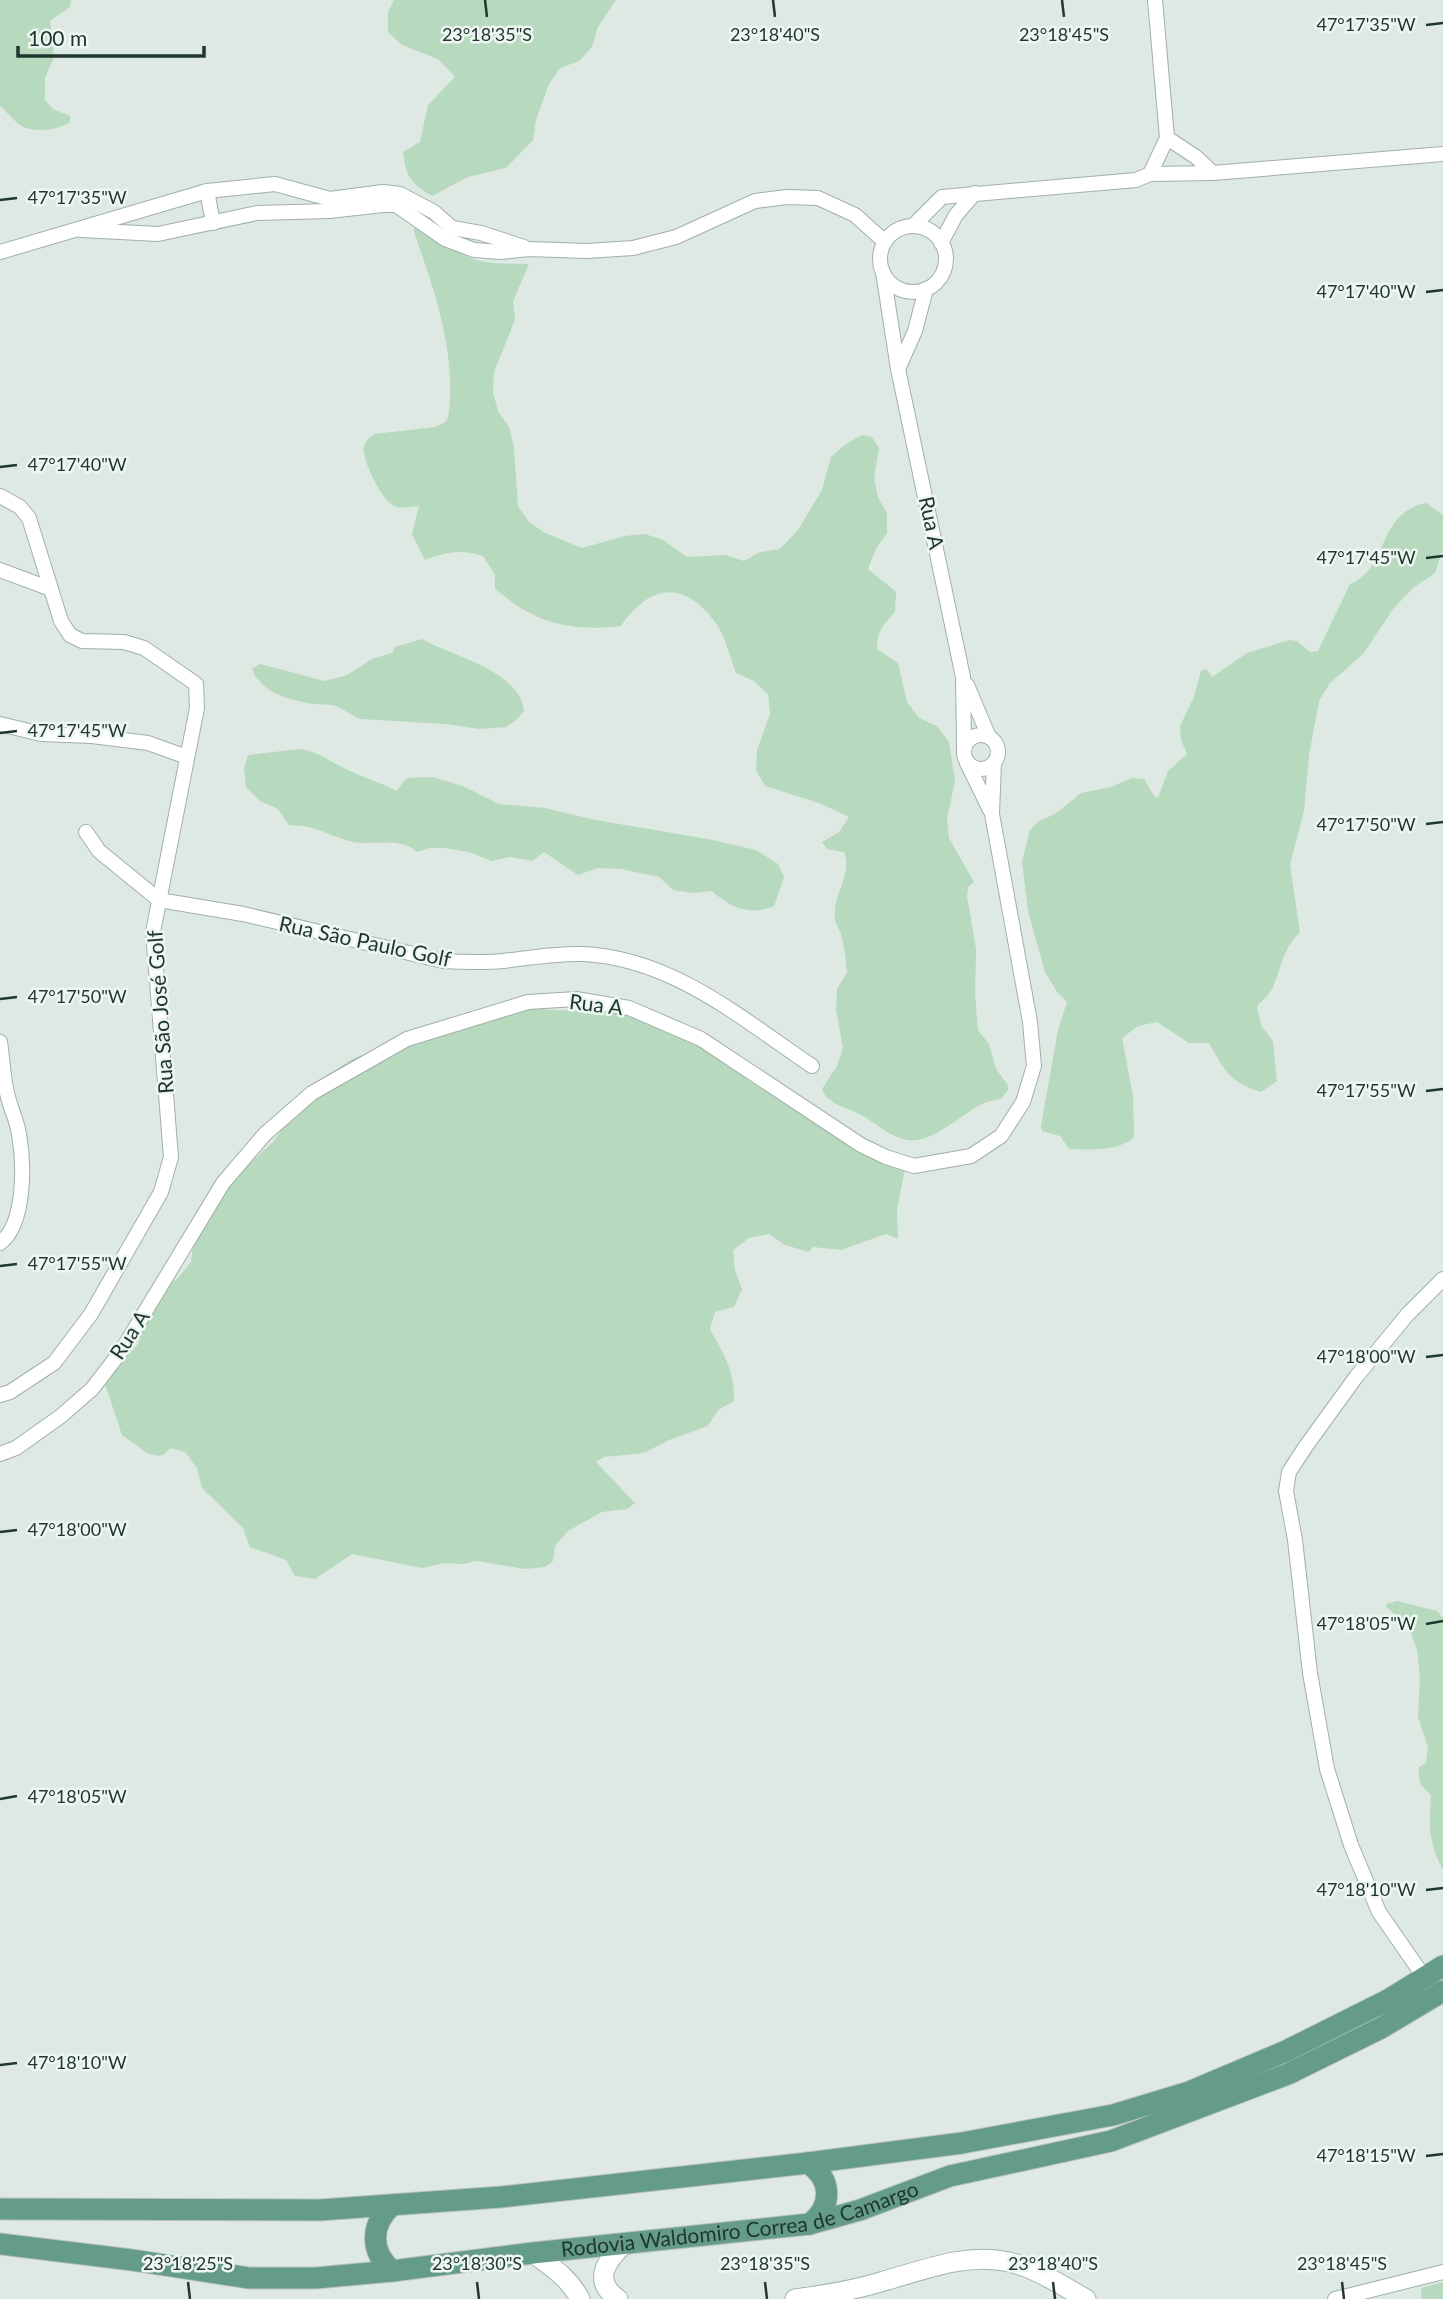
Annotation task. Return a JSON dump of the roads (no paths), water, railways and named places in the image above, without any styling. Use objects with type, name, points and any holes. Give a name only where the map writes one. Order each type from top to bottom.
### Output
[{"type":"main road","name":"Rodovia Waldomiro Correa de Camargo","points":[[0,2209],[320,2210],[501,2197],[962,2143],[1113,2115],[1189,2092],[1286,2051],[1388,2000],[1443,1966]]},
{"type":"main road","name":"Rodovia Waldomiro Correa de Camargo","points":[[0,2244],[249,2278],[316,2278],[810,2224],[860,2210],[950,2176],[1111,2141],[1288,2074],[1381,2028],[1443,1992]]},
{"type":"main road","points":[[808,2163],[823,2178],[827,2188],[824,2208],[810,2224]]},
{"type":"main road","points":[[392,2205],[376,2225],[374,2238],[376,2251],[392,2271]]},
{"type":"street","points":[[1150,174],[1167,138],[1155,0]]},
{"type":"street","points":[[1167,138],[1196,157],[1213,173]]},
{"type":"street","points":[[913,226],[942,197],[1136,180],[1150,174],[1213,173],[1443,154]]},
{"type":"street","points":[[0,253],[206,191],[275,184],[330,199],[383,192],[400,194],[434,212],[452,228],[481,233],[529,249]]},
{"type":"street","points":[[206,191],[213,223]]},
{"type":"street","points":[[941,243],[956,215],[975,193]]},
{"type":"street","points":[[81,230],[158,234],[257,213],[329,211],[396,205],[445,239],[474,250],[587,251],[633,248],[676,237],[755,201],[787,197],[818,198],[855,215],[885,242]]},
{"type":"street","points":[[913,226],[934,234],[945,253],[945,264],[942,275],[926,289],[906,292],[888,281],[880,262],[885,242],[892,234],[913,226]]},
{"type":"street","name":"Rua A","points":[[883,272],[898,369],[963,677],[963,752],[992,814]]},
{"type":"street","points":[[898,369],[915,331],[926,289]]},
{"type":"street","points":[[0,496],[20,507],[29,518],[51,592]]},
{"type":"street","points":[[0,570],[51,592]]},
{"type":"street","name":"Rua São José Golf","points":[[0,1395],[10,1392],[54,1363],[91,1314],[161,1192],[171,1157],[153,932],[197,708],[196,684],[144,648],[124,642],[82,641],[70,635],[61,621],[51,592]]},
{"type":"street","name":"Rua A","points":[[0,1454],[16,1448],[61,1416],[92,1389],[122,1350],[223,1183],[265,1134],[312,1093],[407,1039],[528,1002],[576,999],[629,1008],[701,1039],[861,1145],[886,1157],[914,1166],[971,1156],[1001,1136],[1023,1102],[1034,1066],[1030,1022],[992,814],[997,746],[989,737],[963,677]]},
{"type":"street","points":[[0,724],[41,734],[92,736],[148,743],[187,757]]},
{"type":"street","points":[[964,746],[972,737],[989,737]]},
{"type":"street","points":[[967,763],[977,769],[984,769],[994,763]]},
{"type":"street","name":"Rua São Paulo Golf","points":[[86,832],[99,851],[159,900],[243,914],[443,961],[470,963],[557,954],[584,954],[626,961],[690,984],[812,1066]]},
{"type":"street","points":[[0,1042],[8,1098],[19,1132],[23,1168],[15,1219],[6,1239],[0,1243]]},
{"type":"street","points":[[1424,1977],[1380,1912],[1351,1845],[1327,1769],[1310,1673],[1295,1540],[1286,1491],[1289,1472],[1356,1377],[1407,1315],[1443,1279]]},
{"type":"street","points":[[618,2299],[605,2284],[603,2270],[609,2258],[625,2243]]},
{"type":"street","points":[[533,2253],[559,2271],[574,2287],[580,2299]]},
{"type":"street","points":[[795,2299],[852,2290],[969,2259],[1004,2261],[1024,2266],[1086,2299]]},
{"type":"street","points":[[1335,2299],[1443,2272]]}]
